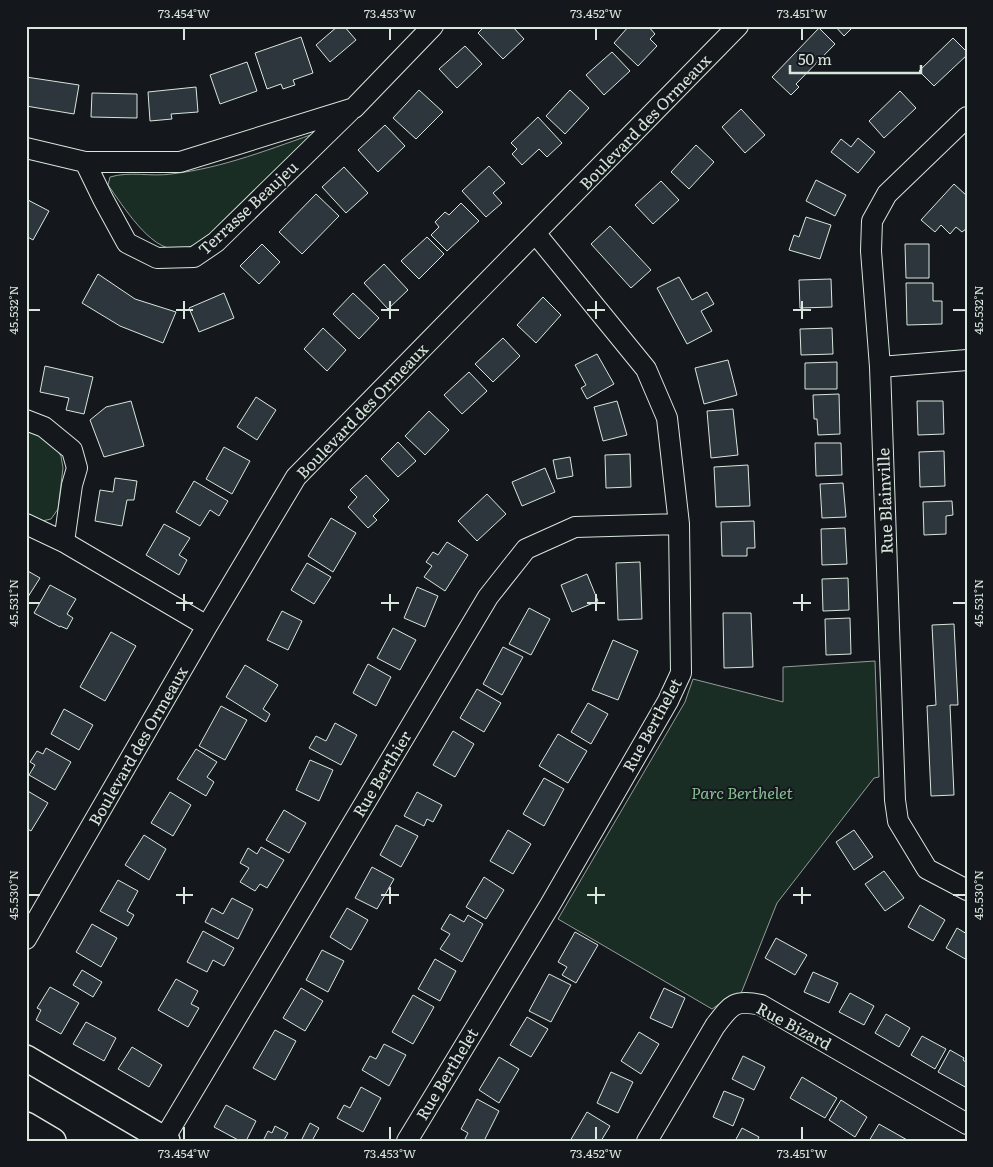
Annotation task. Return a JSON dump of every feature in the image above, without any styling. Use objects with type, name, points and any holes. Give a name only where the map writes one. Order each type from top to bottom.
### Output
[{"type":"main road","points":[[26,1058],[166,1140]]},
{"type":"main road","points":[[26,1125],[53,1141]]},
{"type":"street","name":"Terrasse Beaujeu","points":[[85,162],[127,243],[157,258],[194,257],[216,242],[354,108],[433,26]]},
{"type":"street","name":"Boulevard des Ormeaux","points":[[26,939],[296,477],[738,26]]},
{"type":"street","name":"Terrasse Beaujeu","points":[[26,148],[85,162],[180,162],[354,108]]},
{"type":"street","name":"Rue Blainville","points":[[967,117],[887,194],[872,221],[871,251],[880,367],[895,800],[898,821],[927,868],[967,890]]},
{"type":"street","name":"Rue Berthelet","points":[[407,1141],[554,896],[668,701],[681,673],[679,524],[668,418],[646,369],[536,234]]},
{"type":"street","points":[[880,367],[967,360]]},
{"type":"street","points":[[26,420],[44,427],[72,450],[77,468],[72,485],[64,542]]},
{"type":"street","points":[[26,524],[64,542],[208,626]]},
{"type":"street","name":"Rue Berthier","points":[[166,1140],[488,597],[526,549],[576,527],[679,524]]},
{"type":"street","name":"Rue Bizard","points":[[647,1141],[715,1026],[727,1010],[737,1003],[749,1002],[761,1005],[967,1124]]},
{"type":"green space","points":[[322,131],[199,244],[188,247],[167,248],[157,243],[138,225],[108,185],[110,177],[118,175],[163,175],[210,167],[248,157]]},
{"type":"green space","points":[[26,427],[50,440],[61,456],[63,468],[58,509],[51,519],[42,521],[26,514]]},
{"type":"green space","name":"Parc Berthelet","points":[[875,661],[879,777],[874,778],[777,903],[740,996],[725,1000],[712,1009],[558,919],[685,702],[693,679],[783,702],[783,667]]},
{"type":"building","points":[[338,26],[344,26],[356,40],[330,62],[316,45]]},
{"type":"building","points":[[485,26],[512,26],[524,39],[503,59],[478,33]]},
{"type":"building","points":[[629,26],[648,26],[655,34],[650,39],[657,46],[638,66],[614,43]]},
{"type":"building","points":[[835,26],[854,26],[844,36]]},
{"type":"building","points":[[819,28],[835,44],[796,84],[799,87],[791,95],[772,77]]},
{"type":"building","points":[[301,37],[313,73],[293,80],[295,85],[283,89],[281,84],[267,89],[255,53]]},
{"type":"building","points":[[953,38],[967,52],[967,55],[934,86],[919,71]]},
{"type":"building","points":[[465,46],[482,64],[457,88],[439,69]]},
{"type":"building","points":[[612,52],[630,71],[604,95],[586,75]]},
{"type":"building","points":[[247,62],[257,91],[220,104],[210,75]]},
{"type":"building","points":[[26,77],[79,85],[74,114],[26,106]]},
{"type":"building","points":[[196,87],[198,112],[171,114],[172,119],[150,121],[148,92]]},
{"type":"building","points":[[419,90],[443,112],[416,139],[393,118]]},
{"type":"building","points":[[570,90],[589,108],[565,134],[546,116]]},
{"type":"building","points":[[900,91],[916,108],[884,138],[869,121]]},
{"type":"building","points":[[92,93],[137,94],[137,118],[91,117]]},
{"type":"building","points":[[741,109],[765,135],[745,153],[722,127]]},
{"type":"building","points":[[538,117],[562,143],[547,157],[539,149],[522,165],[512,154],[517,149],[511,143]]},
{"type":"building","points":[[385,125],[405,146],[378,172],[358,150]]},
{"type":"building","points":[[858,138],[875,152],[858,173],[831,152],[841,139],[851,147]]},
{"type":"building","points":[[696,145],[714,162],[689,189],[671,172]]},
{"type":"building","points":[[489,166],[505,183],[493,193],[502,203],[486,217],[462,191]]},
{"type":"building","points":[[344,167],[368,193],[346,213],[322,187]]},
{"type":"building","points":[[816,180],[846,195],[835,216],[806,201]]},
{"type":"building","points":[[661,181],[679,200],[653,224],[635,205]]},
{"type":"building","points":[[954,184],[967,196],[967,214],[965,216],[967,218],[967,228],[962,232],[956,227],[950,234],[941,225],[935,232],[921,220]]},
{"type":"building","points":[[316,194],[339,216],[302,254],[279,232]]},
{"type":"building","points":[[26,199],[49,211],[33,240],[26,236]]},
{"type":"building","points":[[461,203],[479,221],[447,251],[431,235],[439,227],[435,222],[445,212],[449,215]]},
{"type":"building","points":[[806,217],[831,225],[820,259],[789,250],[794,235],[799,237]]},
{"type":"building","points":[[610,226],[651,270],[631,288],[591,244]]},
{"type":"building","points":[[427,237],[444,254],[419,279],[401,261]]},
{"type":"building","points":[[262,244],[280,262],[259,284],[240,266]]},
{"type":"building","points":[[905,244],[929,244],[929,278],[906,278]]},
{"type":"building","points":[[384,264],[408,290],[388,309],[364,283]]},
{"type":"building","points":[[98,274],[135,299],[176,312],[163,343],[120,326],[82,303]]},
{"type":"building","points":[[679,277],[692,300],[707,292],[714,304],[701,311],[712,331],[687,344],[657,288]]},
{"type":"building","points":[[831,279],[832,307],[800,308],[799,280]]},
{"type":"building","points":[[906,283],[933,283],[933,301],[942,301],[942,324],[907,325]]},
{"type":"building","points":[[224,293],[234,318],[199,332],[189,308]]},
{"type":"building","points":[[353,293],[379,318],[359,339],[333,314]]},
{"type":"building","points":[[543,297],[561,315],[536,343],[517,325]]},
{"type":"building","points":[[323,328],[346,350],[327,371],[304,349]]},
{"type":"building","points":[[832,328],[833,354],[801,355],[800,329]]},
{"type":"building","points":[[503,338],[520,356],[493,382],[475,364]]},
{"type":"building","points":[[597,354],[614,384],[587,399],[581,388],[586,385],[575,365]]},
{"type":"building","points":[[728,360],[737,395],[704,404],[695,368]]},
{"type":"building","points":[[837,362],[837,389],[805,389],[805,363]]},
{"type":"building","points":[[45,366],[93,377],[84,414],[66,410],[69,398],[40,392]]},
{"type":"building","points":[[469,372],[487,391],[462,414],[444,395]]},
{"type":"building","points":[[839,394],[840,434],[818,435],[817,419],[814,419],[813,395]]},
{"type":"building","points":[[256,397],[276,410],[257,440],[237,427]]},
{"type":"building","points":[[131,401],[144,446],[104,457],[90,420],[106,407]]},
{"type":"building","points":[[617,401],[627,435],[603,441],[594,407]]},
{"type":"building","points":[[917,401],[943,401],[944,434],[918,435]]},
{"type":"building","points":[[733,409],[738,455],[711,458],[707,411]]},
{"type":"building","points":[[429,411],[449,430],[425,455],[405,436]]},
{"type":"building","points":[[398,442],[416,461],[398,477],[381,459]]},
{"type":"building","points":[[815,443],[841,443],[842,475],[816,476]]},
{"type":"building","points":[[224,447],[250,461],[232,494],[206,479]]},
{"type":"building","points":[[944,451],[945,486],[920,487],[919,452]]},
{"type":"building","points":[[630,454],[631,487],[606,488],[605,455]]},
{"type":"building","points":[[570,457],[573,476],[557,479],[553,460]]},
{"type":"building","points":[[748,465],[750,506],[716,507],[714,467]]},
{"type":"building","points":[[545,468],[555,492],[522,506],[512,482]]},
{"type":"building","points":[[366,475],[389,500],[373,516],[377,520],[368,528],[348,507],[357,497],[350,490]]},
{"type":"building","points":[[115,478],[137,481],[134,500],[127,500],[122,526],[95,521],[100,490],[113,492]]},
{"type":"building","points":[[194,481],[228,501],[219,516],[210,510],[200,526],[176,512]]},
{"type":"building","points":[[843,483],[846,517],[822,518],[820,484]]},
{"type":"building","points":[[487,494],[506,514],[477,541],[458,521]]},
{"type":"building","points":[[952,501],[953,515],[946,516],[946,534],[924,535],[923,502]]},
{"type":"building","points":[[331,518],[356,533],[333,572],[308,556]]},
{"type":"building","points":[[754,521],[755,548],[747,548],[747,556],[722,556],[721,522]]},
{"type":"building","points":[[164,524],[190,538],[179,555],[187,560],[179,575],[146,555]]},
{"type":"building","points":[[845,528],[847,564],[822,565],[821,529]]},
{"type":"building","points":[[447,542],[468,555],[445,591],[424,577],[432,566],[426,562],[433,552],[438,555]]},
{"type":"building","points":[[640,562],[642,619],[618,620],[616,563]]},
{"type":"building","points":[[307,563],[331,577],[314,604],[291,590]]},
{"type":"building","points":[[26,570],[40,578],[26,600]]},
{"type":"building","points":[[587,574],[598,601],[572,612],[561,585]]},
{"type":"building","points":[[848,578],[849,610],[823,611],[822,579]]},
{"type":"building","points":[[50,585],[76,599],[67,614],[73,618],[67,629],[34,613]]},
{"type":"building","points":[[417,587],[438,596],[425,627],[404,618]]},
{"type":"building","points":[[529,608],[550,619],[531,655],[509,644]]},
{"type":"building","points":[[282,611],[302,621],[288,650],[267,640]]},
{"type":"building","points":[[723,613],[751,613],[753,667],[724,668]]},
{"type":"building","points":[[850,618],[851,654],[826,655],[825,619]]},
{"type":"building","points":[[954,624],[958,705],[950,705],[954,795],[931,796],[927,706],[936,705],[932,625]]},
{"type":"building","points":[[393,628],[416,640],[400,670],[377,658]]},
{"type":"building","points":[[111,632],[136,646],[105,701],[80,687]]},
{"type":"building","points":[[613,640],[638,651],[618,700],[592,690]]},
{"type":"building","points":[[503,647],[523,657],[502,695],[483,684]]},
{"type":"building","points":[[368,664],[391,677],[376,706],[353,693]]},
{"type":"building","points":[[245,665],[278,685],[263,709],[270,714],[266,722],[226,697]]},
{"type":"building","points":[[477,689],[501,703],[484,732],[460,718]]},
{"type":"building","points":[[588,703],[608,714],[591,744],[571,732]]},
{"type":"building","points":[[221,706],[247,720],[225,760],[199,746]]},
{"type":"building","points":[[64,709],[93,725],[79,750],[51,734]]},
{"type":"building","points":[[335,723],[357,735],[341,765],[309,748],[316,736],[326,741]]},
{"type":"building","points":[[453,731],[474,744],[455,777],[433,765]]},
{"type":"building","points":[[558,734],[587,751],[568,783],[539,766]]},
{"type":"building","points":[[46,748],[71,762],[55,790],[29,775],[35,765],[30,762],[37,751],[43,754]]},
{"type":"building","points":[[196,749],[217,762],[207,777],[214,782],[206,796],[177,779]]},
{"type":"building","points":[[310,760],[333,770],[319,801],[296,790]]},
{"type":"building","points":[[544,778],[564,789],[544,826],[523,814]]},
{"type":"building","points":[[26,790],[48,803],[31,831],[26,828]]},
{"type":"building","points":[[170,792],[191,805],[173,836],[151,823]]},
{"type":"building","points":[[417,792],[442,805],[433,822],[427,819],[424,826],[404,816]]},
{"type":"building","points":[[284,810],[306,823],[289,853],[266,840]]},
{"type":"building","points":[[396,825],[418,836],[401,867],[380,855]]},
{"type":"building","points":[[508,830],[531,844],[513,874],[490,861]]},
{"type":"building","points":[[854,830],[873,857],[854,870],[836,842]]},
{"type":"building","points":[[144,835],[166,849],[149,880],[125,865]]},
{"type":"building","points":[[261,847],[284,860],[267,888],[260,884],[255,891],[240,882],[249,868],[240,863],[248,848],[257,854]]},
{"type":"building","points":[[372,867],[394,879],[377,909],[355,898]]},
{"type":"building","points":[[884,871],[904,898],[885,911],[865,884]]},
{"type":"building","points":[[484,877],[504,890],[486,919],[466,907]]},
{"type":"building","points":[[118,880],[138,891],[127,911],[134,915],[128,926],[100,911]]},
{"type":"building","points":[[232,898],[253,909],[238,939],[205,922],[212,908],[223,914]]},
{"type":"building","points":[[920,905],[945,920],[933,941],[908,927]]},
{"type":"building","points":[[347,908],[368,920],[351,950],[330,937]]},
{"type":"building","points":[[450,914],[464,922],[468,915],[483,924],[462,962],[440,949],[450,934],[441,929]]},
{"type":"building","points":[[92,924],[117,938],[101,967],[76,952]]},
{"type":"building","points":[[957,928],[967,934],[967,960],[946,948]]},
{"type":"building","points":[[203,931],[234,948],[224,966],[213,960],[207,972],[187,962]]},
{"type":"building","points":[[575,932],[598,945],[576,983],[562,975],[567,967],[558,962]]},
{"type":"building","points":[[776,938],[807,955],[795,975],[765,958]]},
{"type":"building","points":[[322,950],[344,961],[328,992],[306,980]]},
{"type":"building","points":[[435,959],[456,971],[440,1001],[418,989]]},
{"type":"building","points":[[82,970],[102,982],[93,997],[73,985]]},
{"type":"building","points":[[813,972],[838,983],[829,1003],[804,992]]},
{"type":"building","points":[[549,974],[571,985],[551,1022],[529,1011]]},
{"type":"building","points":[[176,979],[198,991],[191,1004],[199,1008],[188,1027],[158,1010]]},
{"type":"building","points":[[50,987],[79,1003],[61,1034],[36,1020],[41,1010],[37,1008]]},
{"type":"building","points":[[301,988],[323,1001],[305,1031],[283,1018]]},
{"type":"building","points":[[664,988],[685,998],[672,1028],[650,1018]]},
{"type":"building","points":[[850,993],[874,1006],[864,1025],[839,1012]]},
{"type":"building","points":[[413,995],[434,1007],[413,1044],[392,1032]]},
{"type":"building","points":[[886,1014],[910,1028],[899,1047],[875,1033]]},
{"type":"building","points":[[527,1017],[548,1029],[531,1057],[510,1045]]},
{"type":"building","points":[[86,1022],[116,1038],[104,1061],[73,1044]]},
{"type":"building","points":[[275,1030],[296,1041],[275,1080],[253,1068]]},
{"type":"building","points":[[639,1032],[659,1044],[641,1074],[621,1061]]},
{"type":"building","points":[[922,1036],[946,1049],[935,1069],[911,1055]]},
{"type":"building","points":[[384,1044],[406,1055],[389,1086],[362,1070],[370,1056],[376,1059]]},
{"type":"building","points":[[132,1047],[162,1065],[149,1087],[118,1069]]},
{"type":"building","points":[[950,1050],[964,1058],[963,1060],[967,1063],[967,1088],[938,1072]]},
{"type":"building","points":[[743,1056],[765,1067],[754,1090],[732,1079]]},
{"type":"building","points":[[499,1057],[519,1069],[499,1103],[479,1090]]},
{"type":"building","points":[[611,1072],[633,1082],[618,1113],[597,1103]]},
{"type":"building","points":[[802,1077],[837,1098],[825,1118],[790,1098]]},
{"type":"building","points":[[361,1087],[381,1098],[363,1132],[337,1118],[344,1105],[350,1108]]},
{"type":"building","points":[[724,1091],[744,1099],[733,1126],[713,1117]]},
{"type":"building","points":[[477,1099],[499,1111],[484,1141],[464,1141],[468,1133],[461,1129]]},
{"type":"building","points":[[841,1100],[867,1117],[855,1137],[829,1120]]},
{"type":"building","points":[[226,1105],[256,1121],[246,1141],[240,1141],[214,1127]]},
{"type":"building","points":[[587,1112],[610,1126],[601,1141],[570,1141]]},
{"type":"building","points":[[310,1123],[319,1128],[312,1141],[301,1141]]},
{"type":"building","points":[[879,1124],[909,1141],[869,1141]]},
{"type":"building","points":[[275,1126],[288,1133],[284,1140],[286,1141],[263,1141],[268,1131],[272,1133]]},
{"type":"building","points":[[742,1128],[759,1137],[757,1141],[735,1141]]}]
